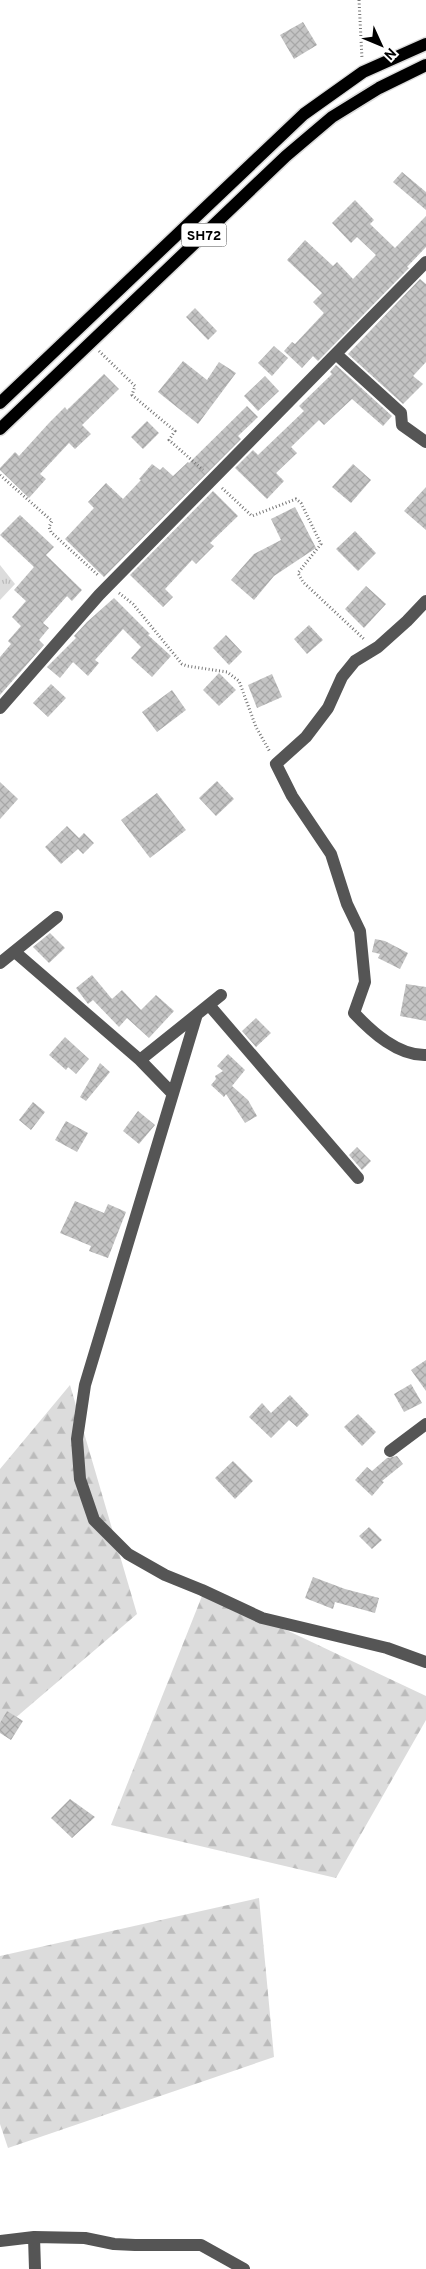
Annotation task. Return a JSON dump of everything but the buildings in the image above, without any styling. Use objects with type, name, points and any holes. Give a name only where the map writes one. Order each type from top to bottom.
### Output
[{"type":"main road","name":"SH72","points":[[0,403],[304,114],[363,72],[426,44]]},
{"type":"main road","name":"SH72","points":[[0,429],[286,156],[326,123],[379,88],[426,64]]},
{"type":"street","points":[[0,708],[109,585],[426,262]]},
{"type":"street","points":[[336,354],[401,414],[402,425],[426,442]]},
{"type":"street","points":[[426,601],[407,622],[375,649],[355,661],[342,677],[328,708],[306,737],[276,764],[292,796],[331,854],[347,904],[360,931],[365,982],[354,1012],[372,1032],[413,1056],[426,1055]]},
{"type":"street","points":[[57,917],[6,955],[140,1060],[173,1094]]},
{"type":"street","points":[[140,1060],[221,995]]},
{"type":"street","points":[[208,1005],[358,1178]]},
{"type":"street","points":[[197,1014],[85,1385],[77,1439],[78,1455],[80,1479],[94,1520],[128,1554],[165,1575],[262,1618],[387,1648],[426,1662]]},
{"type":"street","points":[[390,1451],[426,1424]]},
{"type":"street","points":[[0,2241],[34,2237],[85,2238],[114,2244],[201,2245],[244,2269]]},
{"type":"street","points":[[34,2237],[35,2269]]},
{"type":"path","points":[[358,0],[363,72]]},
{"type":"path","points":[[91,344],[135,386],[132,395],[175,431],[169,440],[252,516],[296,498],[300,502],[321,544],[298,573],[303,582],[375,649]]},
{"type":"path","points":[[0,474],[52,521],[49,527],[51,532],[109,585],[133,604],[182,664],[227,672],[239,681],[256,727],[276,764]]},
{"type":"green space","points":[[0,565],[15,584],[0,600]]},
{"type":"green space","points":[[70,1385],[137,1614],[0,1731],[0,1469]]},
{"type":"green space","points":[[204,1591],[426,1696],[426,1720],[336,1878],[111,1825]]},
{"type":"green space","points":[[259,1898],[274,2057],[8,2148],[0,2124],[0,1956]]}]
